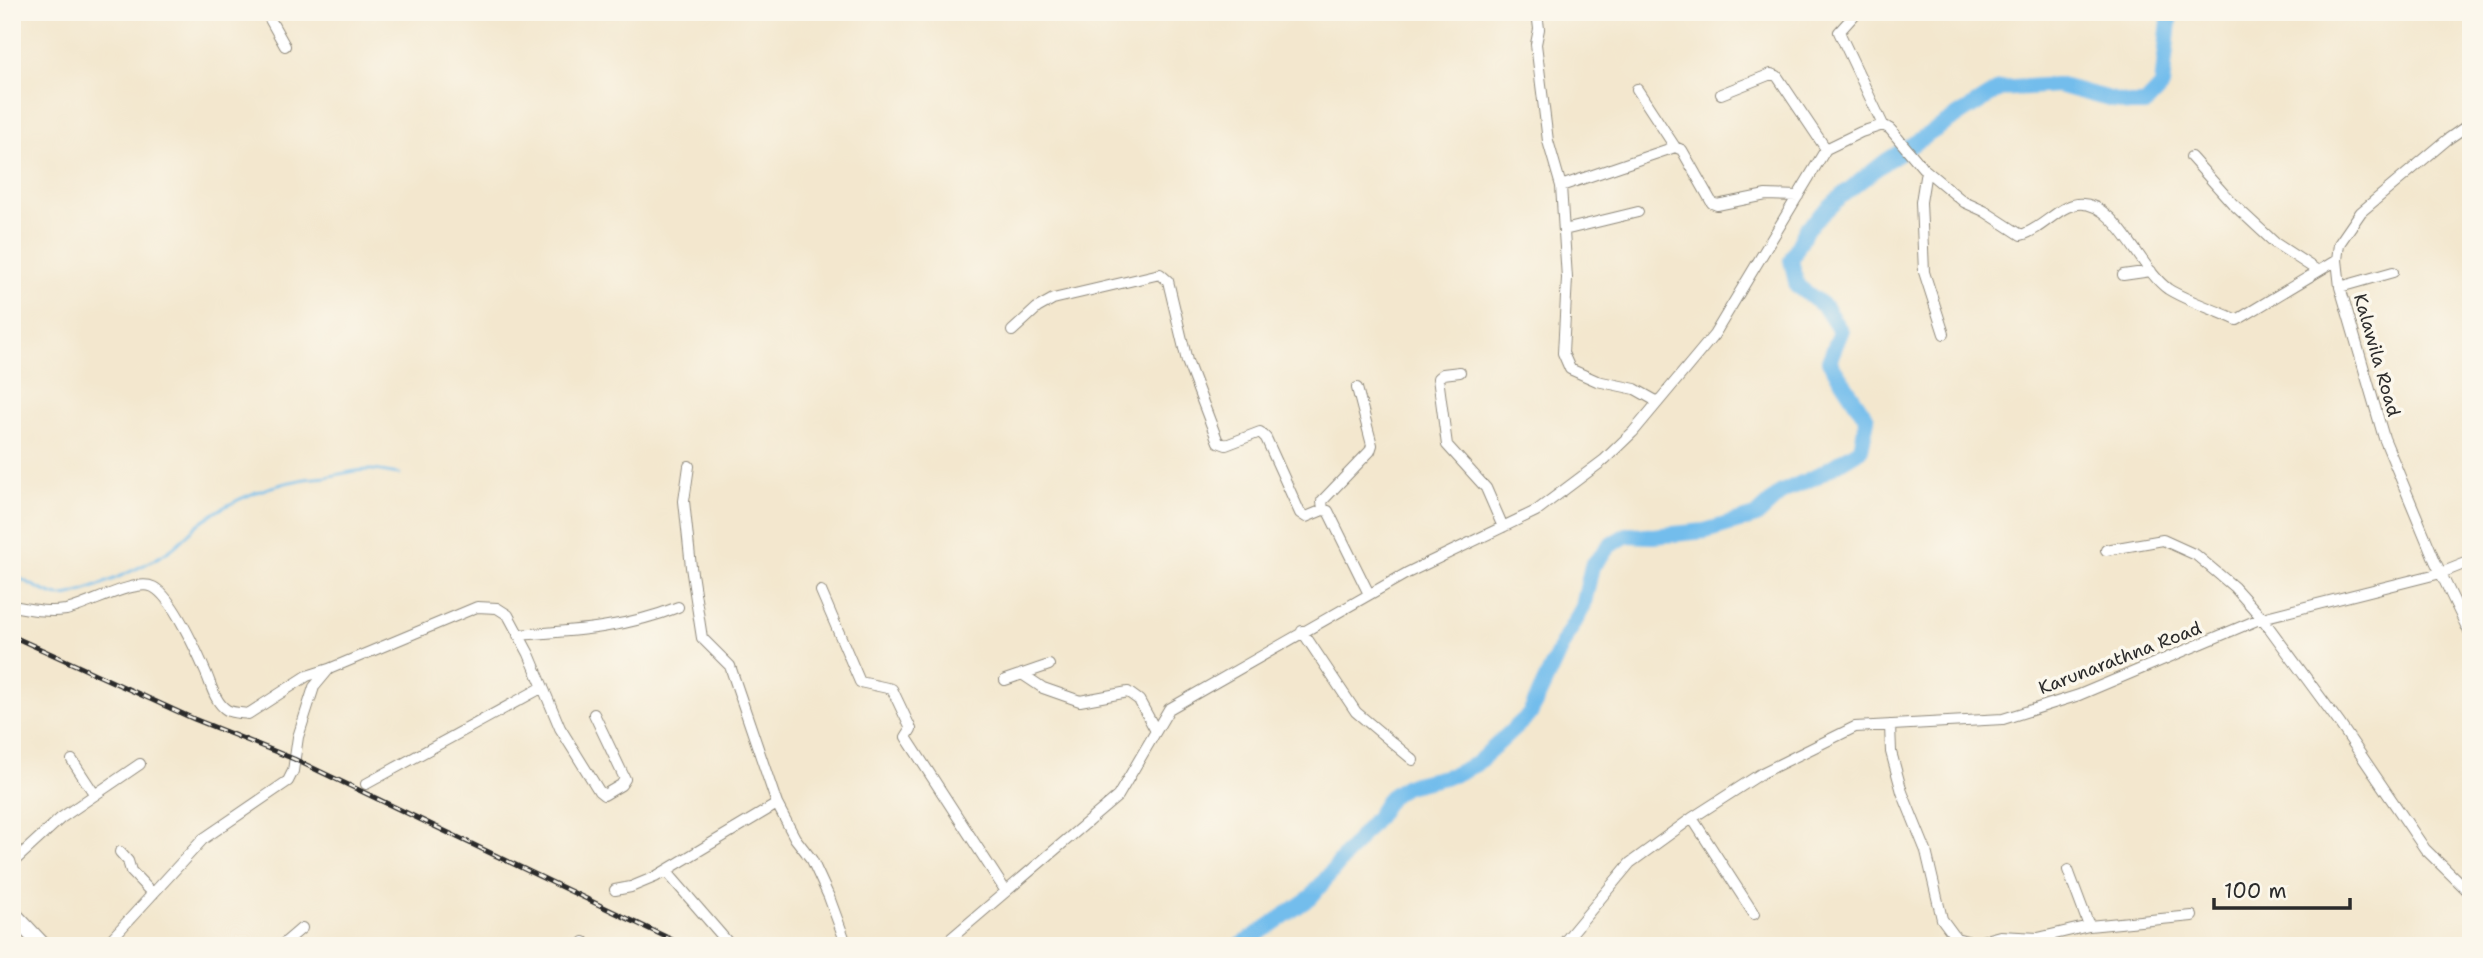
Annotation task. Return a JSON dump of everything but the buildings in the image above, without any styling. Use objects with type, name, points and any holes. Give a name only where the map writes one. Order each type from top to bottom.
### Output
[{"type":"highway","points":[[13,917],[43,946]]},
{"type":"street","points":[[267,12],[285,46]]},
{"type":"street","points":[[1537,12],[1539,29],[1536,44],[1548,141],[1561,186],[1567,278],[1563,354],[1570,369],[1597,381],[1635,389],[1658,402]]},
{"type":"street","points":[[1857,12],[1839,32],[1886,127],[1925,170],[1964,202],[1984,211],[2021,235],[2031,232],[2073,204],[2085,203],[2099,208],[2110,216],[2136,253],[2167,288],[2237,320],[2337,260]]},
{"type":"street","points":[[1721,94],[1771,74],[1777,76],[1826,149]]},
{"type":"street","points":[[1637,89],[1675,147],[1682,150],[1712,202],[1717,205],[1766,195],[1798,196]]},
{"type":"street","name":"Kalawila Road","points":[[2471,123],[2361,212],[2339,244],[2337,260],[2340,287],[2384,438],[2441,573],[2471,636]]},
{"type":"street","points":[[942,946],[1118,796],[1169,709],[1407,573],[1536,512],[1604,460],[1658,402],[1714,335],[1826,149],[1861,132],[1886,127]]},
{"type":"street","points":[[1561,186],[1675,147]]},
{"type":"street","points":[[2190,157],[2233,204],[2275,243],[2318,271]]},
{"type":"street","points":[[1925,170],[1921,202],[1924,272],[1944,334]]},
{"type":"street","points":[[1564,230],[1639,212]]},
{"type":"street","points":[[2123,275],[2151,271]]},
{"type":"street","points":[[2340,287],[2393,272]]},
{"type":"street","points":[[1012,331],[1037,308],[1053,299],[1160,274],[1168,281],[1187,361],[1218,442],[1226,445],[1260,432],[1266,438],[1300,513],[1306,517],[1324,510]]},
{"type":"street","points":[[1460,372],[1443,374],[1438,378],[1447,445],[1486,488],[1503,527]]},
{"type":"street","points":[[1357,388],[1373,445],[1322,501],[1324,510],[1328,511],[1370,594]]},
{"type":"street","points":[[690,466],[684,501],[702,638],[730,666],[777,804],[795,838],[812,860],[830,897],[847,946]]},
{"type":"street","points":[[2106,550],[2163,540],[2196,555],[2234,587],[2262,618],[2340,724],[2425,849],[2471,894]]},
{"type":"street","name":"Karunarathna Road","points":[[1561,946],[1630,863],[1692,818],[1762,773],[1855,727],[2003,719],[2079,695],[2262,618],[2441,573],[2471,561]]},
{"type":"street","points":[[12,606],[44,611],[62,610],[135,587],[153,587],[166,596],[217,698],[227,710],[248,714],[307,676],[330,669],[477,607],[497,608],[508,615],[529,654],[561,728],[604,795],[621,785],[625,779],[594,714]]},
{"type":"street","points":[[821,590],[860,682],[892,689],[911,729],[906,737],[1005,890]]},
{"type":"street","points":[[518,635],[603,627],[652,618],[677,607]]},
{"type":"street","points":[[1302,631],[1356,712],[1413,760]]},
{"type":"street","points":[[1005,680],[1049,665]]},
{"type":"street","points":[[105,946],[203,839],[288,781],[293,771],[298,737],[314,687],[330,669]]},
{"type":"street","points":[[1022,674],[1043,688],[1080,701],[1128,692],[1139,700],[1156,731]]},
{"type":"street","points":[[366,784],[543,687]]},
{"type":"street","points":[[1889,725],[1891,751],[1902,792],[1926,851],[1942,919],[1956,937],[1974,943],[2000,936],[2040,942],[2089,926],[2192,916]]},
{"type":"street","points":[[72,761],[95,795]]},
{"type":"street","points":[[12,863],[61,818],[139,764]]},
{"type":"street","points":[[615,890],[631,887],[666,870],[777,804]]},
{"type":"street","points":[[1692,818],[1754,914]]},
{"type":"street","points":[[120,852],[128,861],[131,870],[153,894]]},
{"type":"street","points":[[666,870],[731,946]]},
{"type":"street","points":[[2068,870],[2089,926]]},
{"type":"street","points":[[281,946],[302,928]]},
{"type":"waterway","points":[[1240,946],[1311,897],[1377,817],[1390,797],[1406,786],[1453,775],[1476,764],[1530,714],[1583,607],[1592,566],[1610,545],[1627,535],[1653,536],[1705,531],[1756,516],[1782,492],[1817,476],[1861,449],[1867,419],[1829,361],[1841,332],[1824,306],[1797,286],[1791,260],[1807,228],[1840,197],[1886,161],[2000,89],[2057,85],[2128,104],[2145,104],[2162,86],[2170,12]]},
{"type":"waterway","points":[[12,575],[50,593],[61,596],[71,594],[119,577],[152,561],[174,547],[197,525],[216,512],[266,489],[305,479],[361,470],[400,474]]},
{"type":"railway","points":[[12,636],[194,719],[294,759],[685,946]]}]
